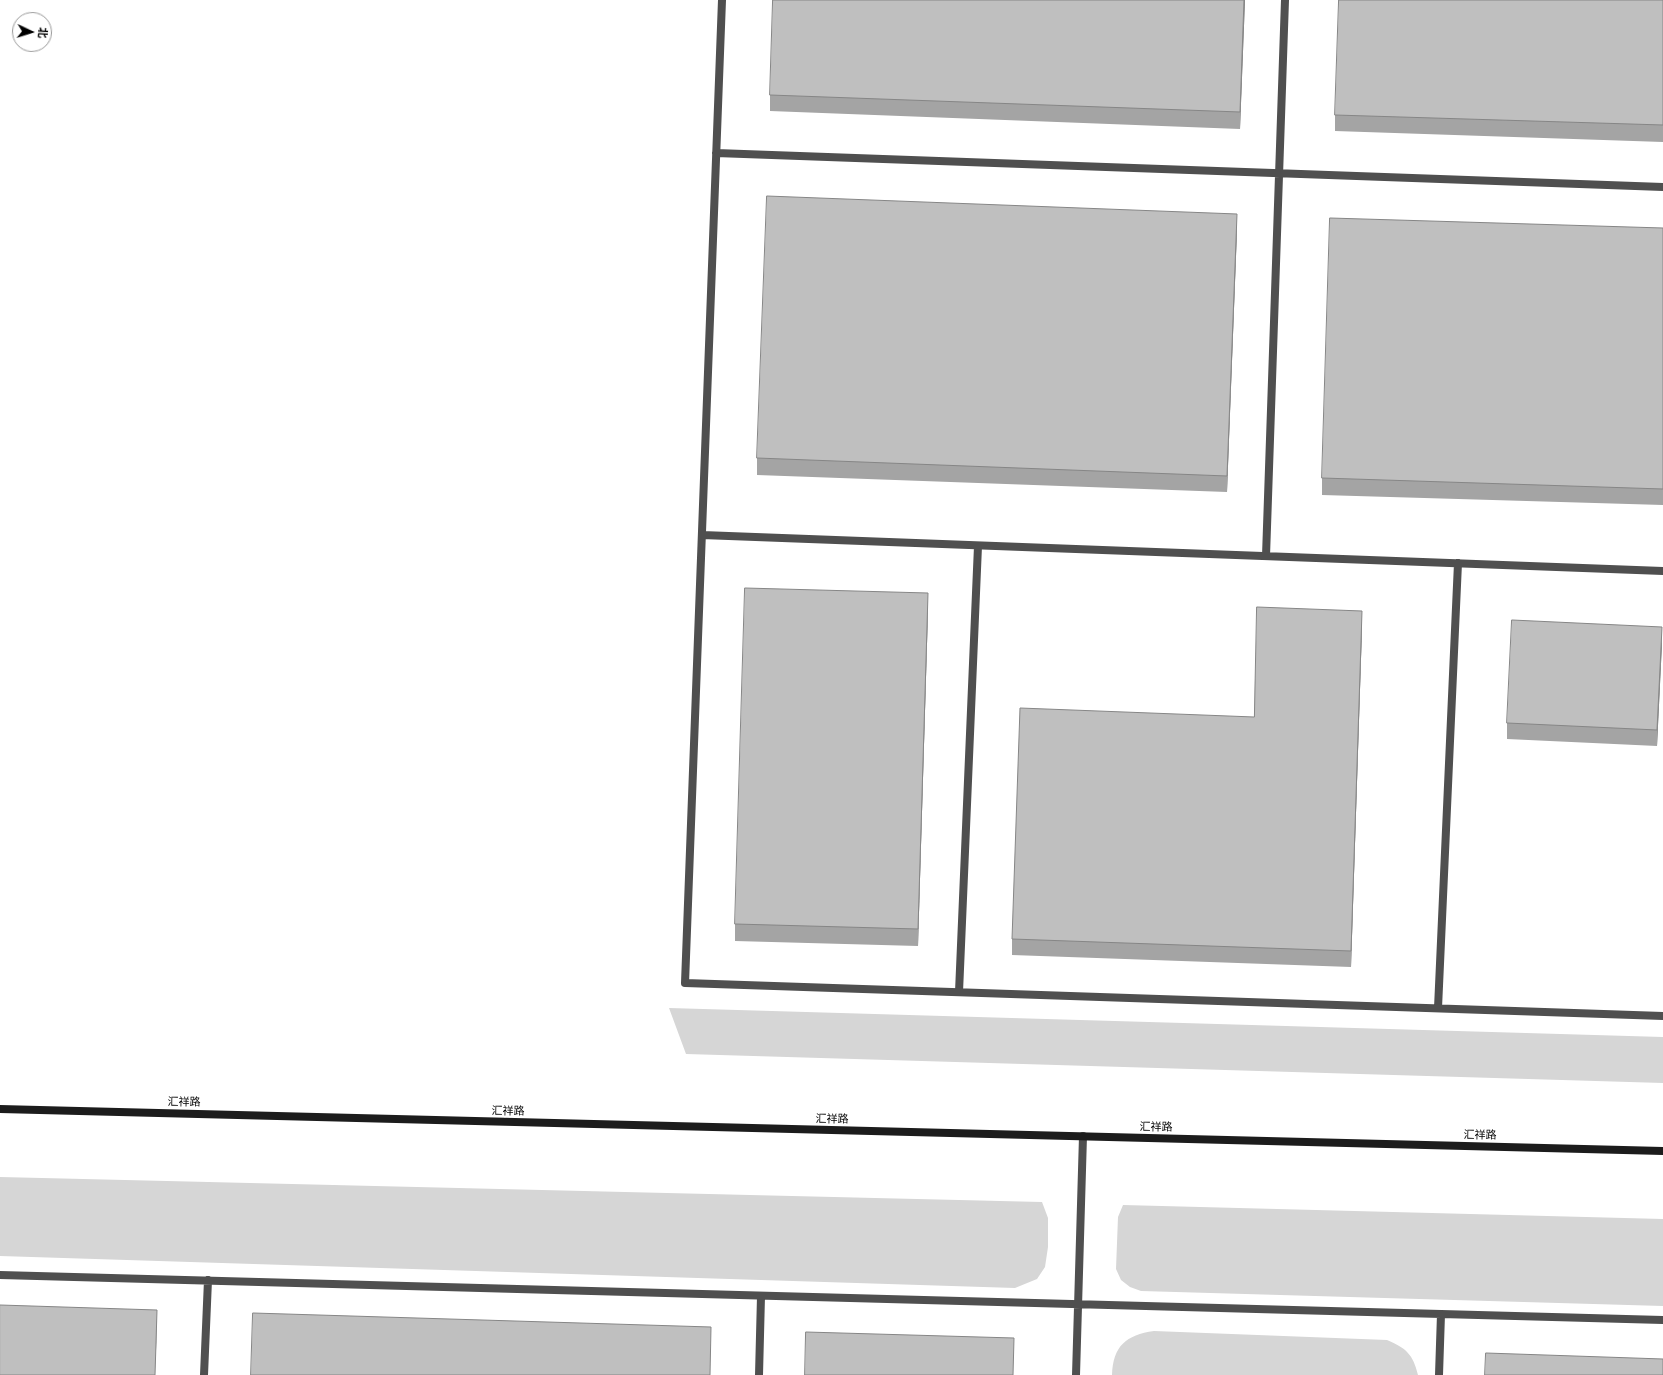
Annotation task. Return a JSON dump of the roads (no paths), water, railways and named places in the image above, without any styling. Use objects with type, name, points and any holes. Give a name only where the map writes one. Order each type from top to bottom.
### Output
[{"type":"main road","name":"汇祥路","points":[[0,1108],[1663,1151]]},
{"type":"lane","points":[[722,0],[685,983],[1663,1016]]},
{"type":"lane","points":[[1266,556],[1285,0]]},
{"type":"lane","points":[[716,154],[1663,187]]},
{"type":"lane","points":[[702,535],[1663,571]]},
{"type":"lane","points":[[959,992],[978,546]]},
{"type":"lane","points":[[1438,1008],[1458,563]]},
{"type":"lane","points":[[1076,1375],[1084,1136]]},
{"type":"lane","points":[[0,1275],[1663,1320]]},
{"type":"lane","points":[[204,1375],[208,1280]]},
{"type":"lane","points":[[759,1375],[761,1296]]},
{"type":"lane","points":[[1439,1375],[1441,1314]]}]
